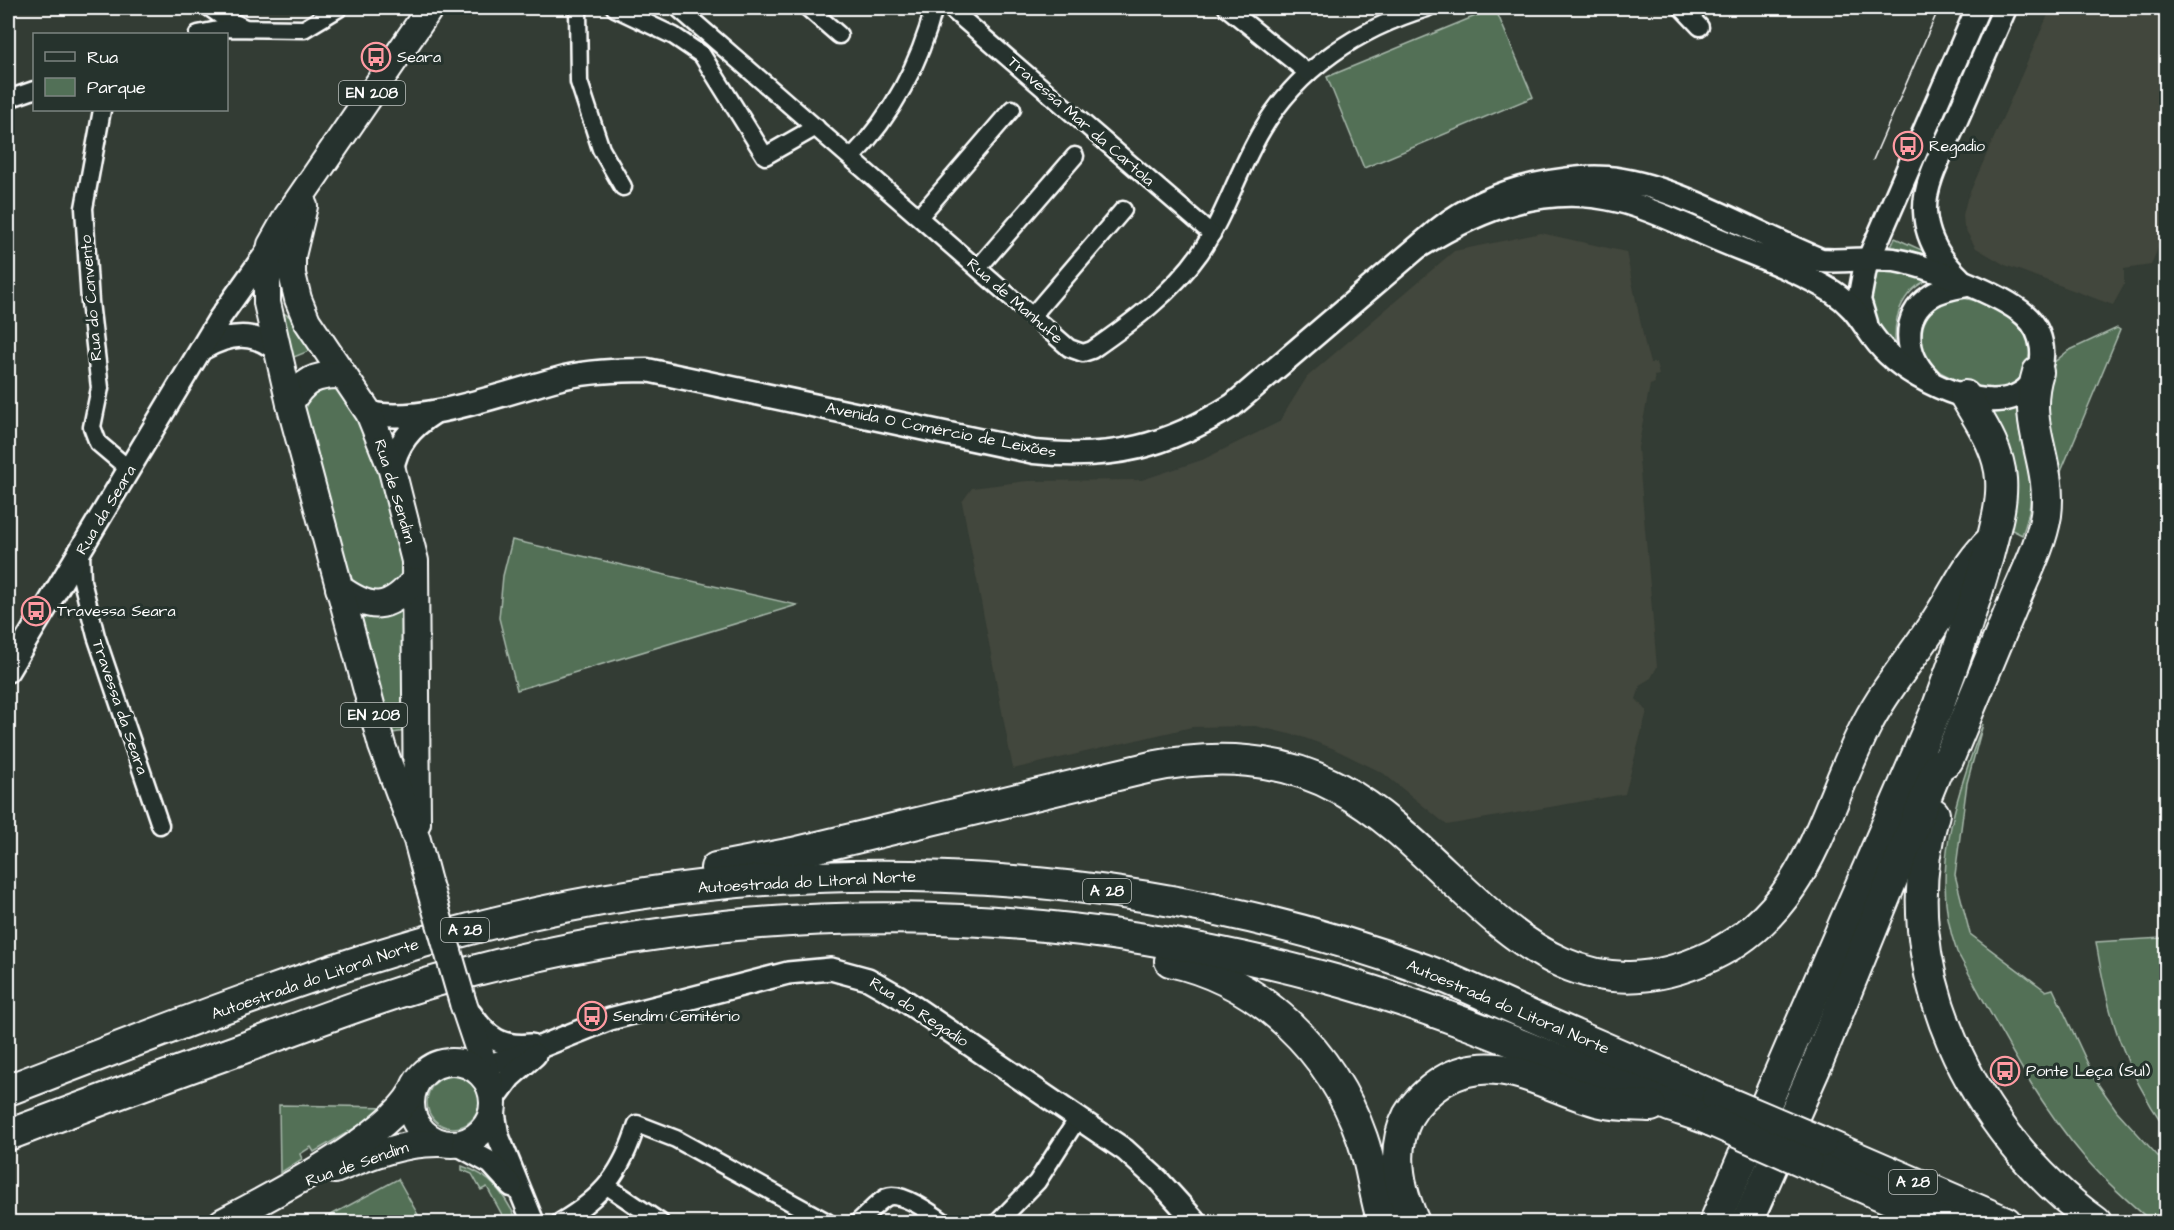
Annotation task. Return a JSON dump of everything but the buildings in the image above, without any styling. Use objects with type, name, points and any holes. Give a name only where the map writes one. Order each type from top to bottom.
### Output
[{"type":"highway","points":[[1747,1222],[1816,1065],[1938,767],[1948,759],[2039,543],[2045,517],[2047,482],[2031,401],[2038,372]]},
{"type":"highway","points":[[1715,1222],[1959,653],[1992,540],[2001,480],[1990,438],[1965,396]]},
{"type":"highway","points":[[657,892],[695,873],[793,853],[1150,767],[1188,760],[1234,758],[1304,773],[1358,800],[1387,821],[1516,937],[1561,963],[1598,973],[1635,976],[1666,971],[1699,962],[1732,945],[1759,927],[1782,903],[1809,855],[1875,709],[1932,628],[1974,556],[1992,540]]},
{"type":"highway","points":[[1948,759],[1950,768],[1927,843],[1923,888],[1927,951],[1941,1010],[1962,1066],[1995,1122],[2037,1170],[2096,1222]]},
{"type":"highway","name":"Autoestrada do Litoral Norte","points":[[8,1090],[269,993],[422,942],[561,908],[657,892],[777,880],[866,876],[938,877],[1091,889],[1194,906],[1314,935],[1424,969],[1715,1110],[1814,1152],[2006,1222]]},
{"type":"highway","name":"Autoestrada do Litoral Norte","points":[[8,1135],[269,1038],[403,991],[480,969],[600,943],[711,926],[819,918],[938,917],[1062,927],[1132,937],[1321,976],[1415,1005],[1568,1061],[1675,1108],[1715,1110]]},
{"type":"highway","points":[[1132,937],[1139,955],[1185,964],[1228,981],[1274,1010],[1300,1036],[1326,1067],[1349,1105],[1363,1140],[1383,1222]]},
{"type":"highway","points":[[8,1154],[269,1038]]},
{"type":"highway","points":[[1414,1222],[1398,1174],[1401,1135],[1416,1104],[1436,1086],[1459,1074],[1484,1068],[1504,1069],[1601,1102],[1675,1108]]},
{"type":"highway","name":"Autoestrada do Litoral Norte","points":[[1814,1152],[1943,1222]]},
{"type":"main road","name":"Rua de Sendim","points":[[430,8],[288,215],[271,245],[267,264],[267,303],[290,404],[382,746],[417,840],[487,1086]]},
{"type":"main road","name":"Avenida O Comércio de Leixões","points":[[1868,327],[1859,300],[1861,282],[1869,258],[1978,8]]},
{"type":"main road","name":"Avenida O Comércio de Leixões","points":[[1967,285],[1948,267],[1931,239],[1925,219],[1925,201],[1934,172],[2005,8]]},
{"type":"main road","name":"Avenida O Comércio de Leixões","points":[[369,413],[392,417],[437,411],[567,377],[609,370],[647,370],[1034,452],[1079,455],[1111,454],[1171,439],[1233,405],[1452,218],[1497,195],[1542,183],[1592,177],[1622,180],[1652,187],[1821,260],[1844,262],[1869,258],[1904,262],[2004,301],[2031,321],[2042,347],[2038,372],[2025,390],[2010,398],[1989,402],[1965,396],[1934,383],[1887,354],[1853,308],[1836,294],[1806,278],[1652,212],[1607,198],[1552,195],[1523,199],[1469,218],[1420,246]]},
{"type":"main road","name":"Rua de Sendim","points":[[315,178],[298,226],[292,256],[293,281],[307,321],[369,413],[392,470],[415,561],[417,840]]},
{"type":"main road","name":"Avenida O Comércio de Leixões","points":[[1844,262],[1870,244],[1883,226]]},
{"type":"main road","name":"Avenida O Comércio de Leixões","points":[[1934,383],[1921,370],[1911,351],[1910,322],[1930,296],[1949,288],[1967,285]]},
{"type":"main road","name":"Rua de Sendim","points":[[267,303],[288,306],[307,321]]},
{"type":"main road","points":[[290,404],[303,384],[316,376],[343,375]]},
{"type":"main road","name":"Avenida O Comércio de Leixões","points":[[392,470],[394,454],[407,434],[437,411]]},
{"type":"main road","points":[[339,588],[355,599],[383,605],[396,600],[414,581]]},
{"type":"main road","name":"Rua de Sendim","points":[[436,1065],[452,1052],[457,1044],[463,1003]]},
{"type":"main road","points":[[448,1062],[487,1086],[485,1128],[468,1142],[449,1143],[420,1129],[413,1117],[412,1092],[425,1072],[436,1065],[448,1062]]},
{"type":"main road","name":"Rua de Sendim","points":[[222,1222],[276,1193],[376,1130],[403,1106],[412,1092]]},
{"type":"main road","name":"Rua de Sendim","points":[[276,1193],[379,1153],[423,1142],[449,1143]]},
{"type":"street","points":[[210,8],[234,24],[250,28]]},
{"type":"street","points":[[203,33],[228,28],[304,29],[339,8]]},
{"type":"street","points":[[578,8],[579,82],[601,149],[623,187]]},
{"type":"street","points":[[615,8],[674,36],[702,55],[713,70],[729,102],[765,156],[816,127]]},
{"type":"street","name":"Rua de Manhufe","points":[[678,8],[1069,348],[1083,353],[1092,350],[1158,299],[1189,267],[1212,234],[1262,130],[1308,73],[1345,44],[1369,30],[1427,8]]},
{"type":"street","points":[[808,8],[839,35]]},
{"type":"street","points":[[852,157],[878,127],[899,95],[919,52],[934,8]]},
{"type":"street","name":"Travessa Mar da Cartola","points":[[950,8],[1212,234]]},
{"type":"street","points":[[1227,8],[1308,73]]},
{"type":"street","points":[[1682,8],[1700,27]]},
{"type":"street","points":[[8,99],[33,90]]},
{"type":"street","points":[[919,217],[1012,109]]},
{"type":"street","name":"Rua do Convento","points":[[102,111],[84,201],[90,302],[100,388],[92,427],[98,444],[130,470]]},
{"type":"street","points":[[978,268],[1075,156]]},
{"type":"street","points":[[1032,316],[1123,210]]},
{"type":"street","name":"Rua da Seara","points":[[8,671],[219,320],[271,245]]},
{"type":"street","points":[[219,320],[238,309],[267,303]]},
{"type":"street","points":[[204,348],[227,337],[245,335],[267,342],[276,350]]},
{"type":"street","name":"Travessa da Seara","points":[[81,553],[82,581],[96,636],[160,825]]},
{"type":"street","name":"Rua do Regadio","points":[[487,1086],[555,1041],[610,1019],[656,1005],[788,973],[831,969],[868,979],[898,996],[1125,1150],[1150,1172],[1196,1222]]},
{"type":"street","name":"Rua do Regadio","points":[[463,1003],[488,1037],[500,1044],[515,1047],[555,1041]]},
{"type":"street","name":"Rua do Regadio","points":[[487,1086],[517,1070],[555,1041]]},
{"type":"street","points":[[487,1086],[498,1136],[530,1216]]},
{"type":"street","points":[[998,1222],[1033,1187],[1078,1118]]},
{"type":"street","points":[[562,1222],[607,1186],[623,1160],[637,1124],[676,1139],[827,1222]]},
{"type":"street","points":[[449,1143],[481,1157],[500,1172],[530,1216]]},
{"type":"street","points":[[607,1186],[660,1222]]},
{"type":"street","name":"Rua de Sendim","points":[[242,1222],[276,1193]]},
{"type":"street","points":[[858,1222],[888,1197],[896,1196],[928,1211],[944,1222]]},
{"type":"shaded area","points":[[2051,8],[2166,8],[2166,229],[2151,265],[2124,269],[2124,285],[2113,305],[2005,265],[1976,248],[1964,227],[1963,215],[1967,199]]},
{"type":"shaded area","points":[[1541,233],[1626,252],[1646,349],[1650,363],[1656,363],[1659,375],[1654,376],[1655,383],[1650,385],[1638,448],[1657,667],[1651,678],[1641,684],[1636,699],[1647,711],[1625,794],[1447,825],[1383,773],[1332,748],[1302,737],[1255,726],[1192,727],[1013,769],[962,502],[972,488],[1027,481],[1142,480],[1202,460],[1279,422],[1307,377],[1454,251]]},
{"type":"green space","points":[[1495,8],[1533,97],[1364,168],[1327,77]]},
{"type":"green space","points":[[1895,238],[1926,252],[1931,261],[1888,254]]},
{"type":"green space","points":[[1873,265],[1930,279],[1911,291],[1900,308],[1895,328],[1896,350],[1879,330],[1871,311],[1870,291]]},
{"type":"green space","points":[[1954,297],[1973,300],[1995,308],[2015,319],[2028,333],[2033,361],[2021,378],[2009,388],[1996,391],[1986,390],[1963,383],[1942,373],[1926,359],[1921,340],[1922,324],[1928,312]]},
{"type":"green space","points":[[278,310],[294,319],[314,349],[289,359]]},
{"type":"green space","points":[[2117,328],[2120,330],[2055,486],[2040,393],[2052,364],[2068,351]]},
{"type":"green space","points":[[331,386],[344,393],[354,404],[377,458],[406,564],[399,583],[379,593],[357,588],[346,570],[299,407],[306,394]]},
{"type":"green space","points":[[2017,404],[2018,422],[2030,483],[2028,515],[2022,535],[2002,525],[1985,411]]},
{"type":"green space","points":[[512,540],[797,605],[517,690],[499,618],[503,576]]},
{"type":"green space","points":[[403,601],[405,731],[387,734],[357,609]]},
{"type":"green space","points":[[1983,724],[1967,783],[1955,875],[1970,934],[2046,991],[2053,989],[2096,1081],[2117,1111],[2166,1165],[2166,1222],[2152,1222],[2102,1176],[2067,1135],[2016,1059],[1957,952],[1949,924],[1945,895],[1949,837],[1963,780]]},
{"type":"green space","points":[[2162,938],[2166,985],[2166,1129],[2139,1084],[2119,1040],[2106,994],[2096,942]]},
{"type":"green space","points":[[453,1076],[463,1078],[471,1084],[477,1092],[479,1102],[477,1112],[471,1120],[463,1126],[453,1128],[443,1126],[435,1120],[429,1112],[427,1102],[429,1092],[435,1084],[443,1078]]},
{"type":"green space","points":[[279,1105],[391,1107],[314,1152],[311,1147],[300,1154],[302,1159],[280,1173]]},
{"type":"green space","points":[[462,1166],[482,1175],[496,1188],[518,1222],[506,1222],[487,1187],[481,1190],[472,1174],[462,1170]]},
{"type":"green space","points":[[398,1179],[422,1222],[318,1222]]},
{"type":"tram line","points":[[1873,160],[1939,8]]},
{"type":"place","name":"Seara","points":[[376,57]]},
{"type":"place","name":"Regadio","points":[[1908,146]]},
{"type":"place","name":"Travessa Seara","points":[[36,611]]},
{"type":"place","name":"Sendim Cemitério","points":[[592,1016]]},
{"type":"place","name":"Ponte Leça (Sul)","points":[[2005,1071]]}]
